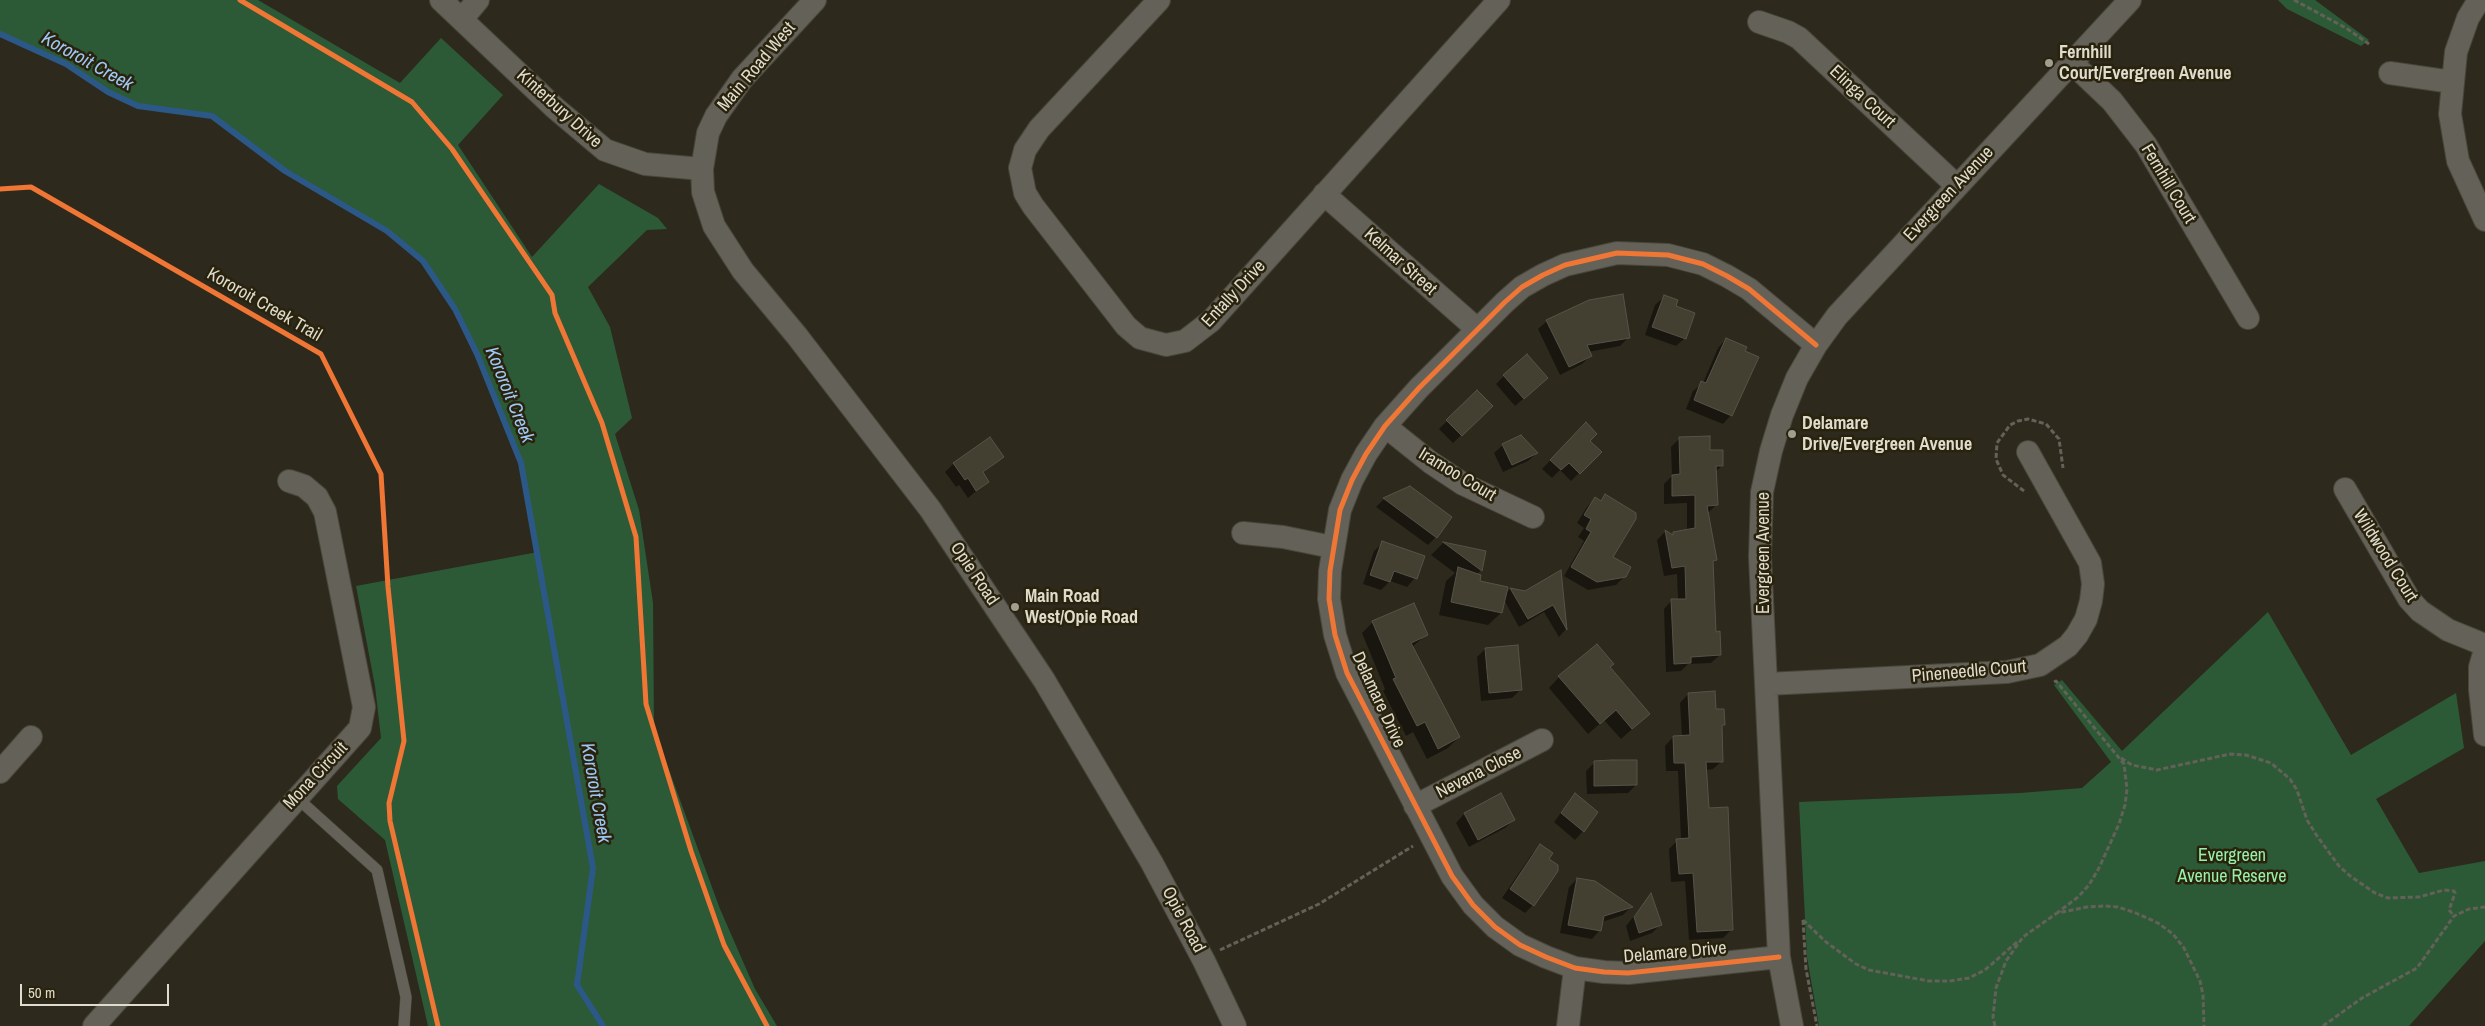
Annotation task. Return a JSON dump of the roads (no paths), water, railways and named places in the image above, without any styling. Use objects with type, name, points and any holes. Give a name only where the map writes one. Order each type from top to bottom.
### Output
[{"type":"street","name":"Kinterbury Drive","points":[[440,0],[555,108],[605,150],[645,164],[702,169]]},
{"type":"street","points":[[462,19],[478,0]]},
{"type":"street","name":"Main Road West","points":[[702,169],[705,146],[716,116],[742,79],[815,0]]},
{"type":"street","name":"Entally Drive","points":[[1159,0],[1039,129],[1025,150],[1020,168],[1025,193],[1033,206],[1126,326],[1140,338],[1166,345],[1177,344],[1198,333],[1499,0]]},
{"type":"street","name":"Evergreen Avenue","points":[[1792,1026],[1779,957],[1760,557],[1762,492],[1782,414],[1797,378],[1816,345],[1837,316],[2130,0]]},
{"type":"street","points":[[2479,0],[2468,18],[2456,52],[2450,114],[2458,162],[2485,220]]},
{"type":"street","name":"Elinga Court","points":[[1759,22],[1775,26],[1800,38],[1957,186]]},
{"type":"street","name":"Fernhill Court","points":[[2072,63],[2112,101],[2146,145],[2248,318]]},
{"type":"street","points":[[2390,73],[2452,82]]},
{"type":"street","name":"Opie Road","points":[[702,169],[702,192],[707,210],[724,245],[866,424],[967,562],[1079,737],[1152,863],[1203,958],[1235,1026]]},
{"type":"street","name":"Kelmar Street","points":[[1324,194],[1477,329]]},
{"type":"street","name":"Delamare Drive","points":[[1779,957],[1628,973],[1575,968],[1520,945],[1495,927],[1472,904],[1452,876],[1347,673],[1335,635],[1329,599],[1332,547],[1340,510],[1352,480],[1386,426],[1477,329],[1522,287],[1543,275],[1592,257],[1617,253],[1668,255],[1703,264],[1727,276],[1748,289],[1816,345]]},
{"type":"street","name":"Iramoo Court","points":[[1386,426],[1430,462],[1464,484],[1533,517]]},
{"type":"street","name":"Pineneedle Court","points":[[1767,684],[2016,671],[2040,665],[2068,646],[2086,619],[2091,601],[2093,584],[2090,563],[2028,452]]},
{"type":"street","name":"Mona Circuit","points":[[94,1026],[296,797],[360,728],[364,707],[325,512],[317,497],[304,486],[289,481]]},
{"type":"street","name":"Wildwood Court","points":[[2344,489],[2409,599],[2420,611],[2448,630],[2485,645]]},
{"type":"street","points":[[1244,533],[1283,537],[1332,547]]},
{"type":"street","points":[[2485,650],[2480,667],[2480,690],[2485,735]]},
{"type":"street","points":[[2,766],[31,737]]},
{"type":"street","name":"Nevana Close","points":[[1415,806],[1542,740]]},
{"type":"street","points":[[1568,1026],[1575,968]]},
{"type":"lane","points":[[296,797],[377,870],[406,998],[404,1026]]},
{"type":"waterway","name":"Kororoit Creek","points":[[0,34],[66,64],[108,92],[138,106],[212,116],[285,171],[387,231],[423,261],[455,309],[477,354],[521,463],[593,868],[577,985],[603,1026]]},
{"type":"place","name":"Fernhill Court/Evergreen Avenue","points":[[2049,63]]},
{"type":"place","name":"Delamare Drive/Evergreen Avenue","points":[[1792,434]]},
{"type":"place","name":"Main Road West/Opie Road","points":[[1015,607]]},
{"type":"park label","name":"Evergreen Avenue Reserve","points":[[2232,866]]}]
